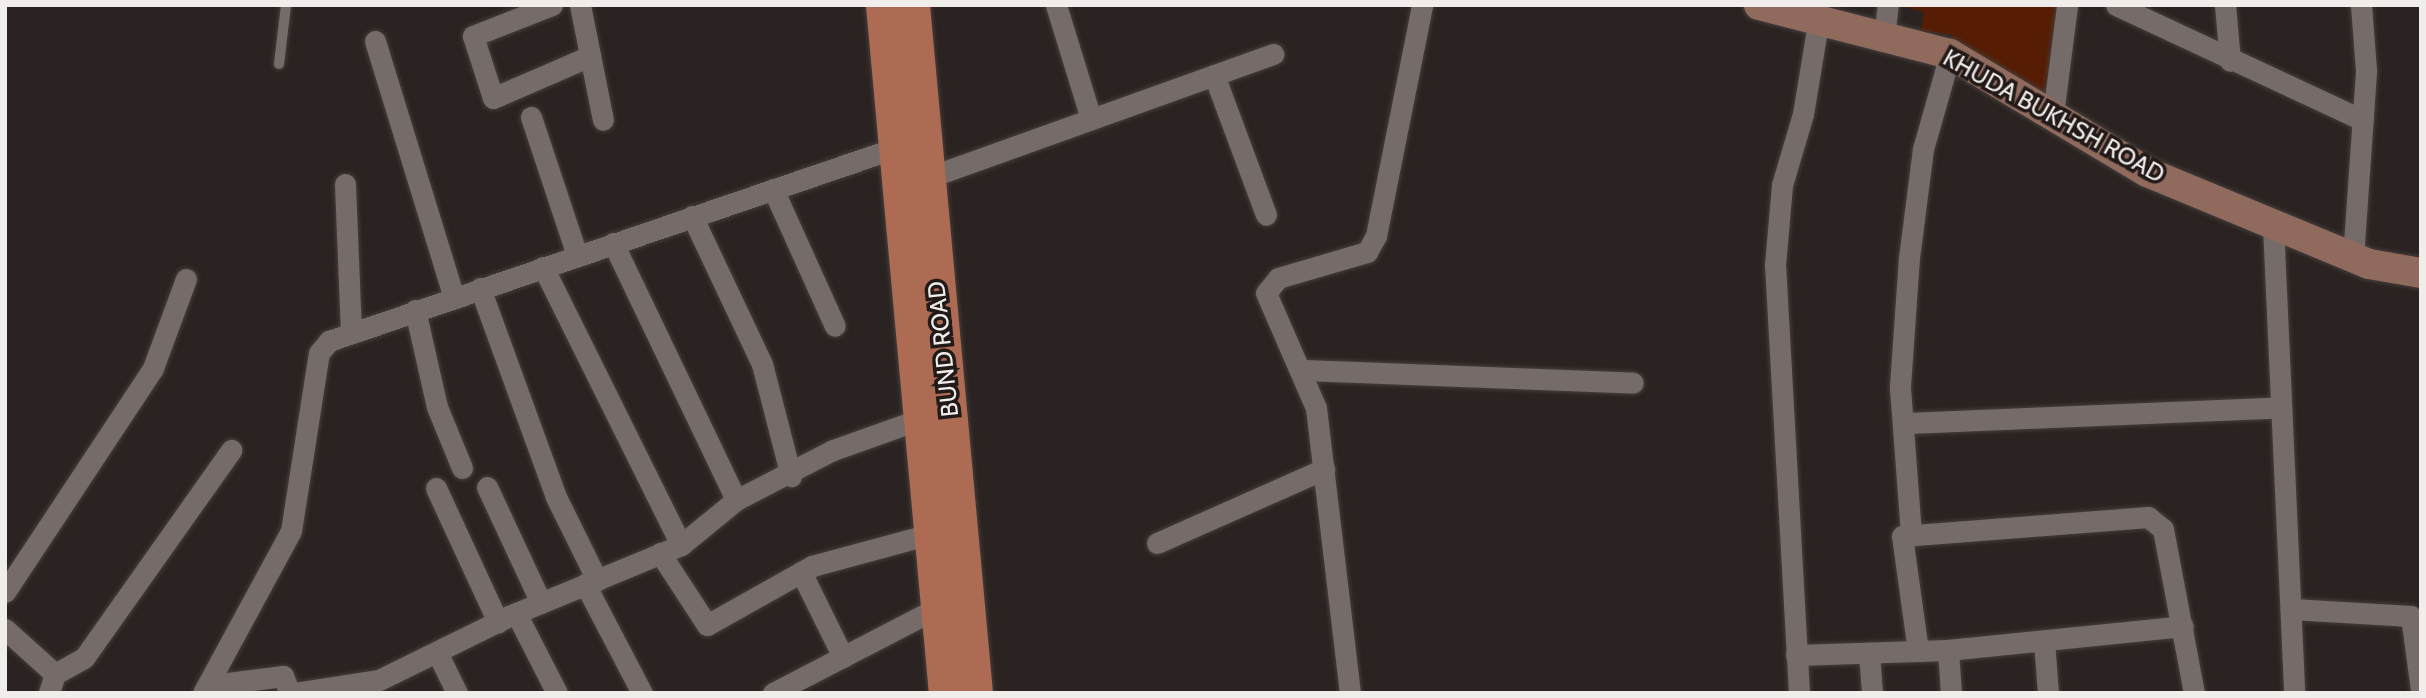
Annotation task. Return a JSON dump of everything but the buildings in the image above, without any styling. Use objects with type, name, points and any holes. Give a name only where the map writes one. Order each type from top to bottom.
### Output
[{"type":"main road","name":"BUND ROAD","points":[[882,5],[945,693]]},
{"type":"main road","name":"BUND ROAD","points":[[914,5],[976,693]]},
{"type":"street","points":[[552,5],[473,36],[493,98],[590,56]]},
{"type":"street","points":[[580,5],[603,120]]},
{"type":"street","points":[[1056,5],[1091,119]]},
{"type":"street","points":[[1350,693],[1316,408],[1302,370],[1266,293],[1278,278],[1367,252],[1376,236],[1422,5]]},
{"type":"street","name":"KHUDA BUKHSH ROAD","points":[[1759,5],[1819,17],[1950,54],[2147,173],[2353,258],[2421,273]]},
{"type":"street","points":[[1884,36],[1888,5]]},
{"type":"street","points":[[2054,107],[2067,5]]},
{"type":"street","points":[[2116,5],[2230,61],[2363,120]]},
{"type":"street","points":[[2225,5],[2230,61]]},
{"type":"street","points":[[2353,258],[2363,120],[2361,5]]},
{"type":"street","points":[[1799,693],[1775,265],[1782,185],[1803,114],[1819,17]]},
{"type":"street","points":[[375,41],[454,297]]},
{"type":"street","points":[[928,178],[1274,54]]},
{"type":"street","points":[[1911,534],[1906,424],[1900,386],[1909,258],[1923,149],[1950,54]]},
{"type":"street","points":[[1214,75],[1266,215]]},
{"type":"street","points":[[531,117],[577,255]]},
{"type":"street","points":[[216,689],[291,531],[319,353],[351,332],[895,148]]},
{"type":"street","points":[[345,184],[351,332]]},
{"type":"street","points":[[774,189],[835,326]]},
{"type":"street","points":[[692,216],[762,363],[791,475]]},
{"type":"street","points":[[2273,225],[2294,693]]},
{"type":"street","points":[[613,243],[736,500]]},
{"type":"street","points":[[543,267],[681,545]]},
{"type":"street","points":[[5,592],[153,368],[186,279]]},
{"type":"street","points":[[480,288],[556,497],[637,691]]},
{"type":"street","points":[[415,310],[437,407],[462,468]]},
{"type":"street","points":[[1302,370],[1633,383]]},
{"type":"street","points":[[1906,424],[2280,407]]},
{"type":"street","points":[[216,689],[283,676],[298,692],[381,686],[437,652],[507,618],[681,545],[736,500],[791,475],[833,450],[920,419]]},
{"type":"street","points":[[5,629],[52,684],[84,658],[231,450]]},
{"type":"street","points":[[1157,543],[1324,469]]},
{"type":"street","points":[[487,487],[541,603]]},
{"type":"street","points":[[436,488],[507,618],[557,693]]},
{"type":"street","points":[[1918,651],[1902,536],[2148,517],[2162,528],[2194,693]]},
{"type":"street","points":[[660,553],[707,625],[801,572],[931,534]]},
{"type":"street","points":[[801,572],[843,657]]},
{"type":"street","points":[[773,693],[937,608]]},
{"type":"street","points":[[2292,609],[2411,616],[2421,690]]},
{"type":"street","points":[[1796,655],[1948,650],[2183,626]]},
{"type":"street","points":[[2044,641],[2048,693]]},
{"type":"street","points":[[1948,650],[1951,693]]},
{"type":"street","points":[[437,652],[457,693]]},
{"type":"street","points":[[1869,653],[1872,693]]},
{"type":"lane","points":[[279,64],[286,5]]},
{"type":"shaded area","points":[[1898,5],[2057,5],[2045,110],[1950,54],[1952,35],[1921,31],[1924,12]]}]
